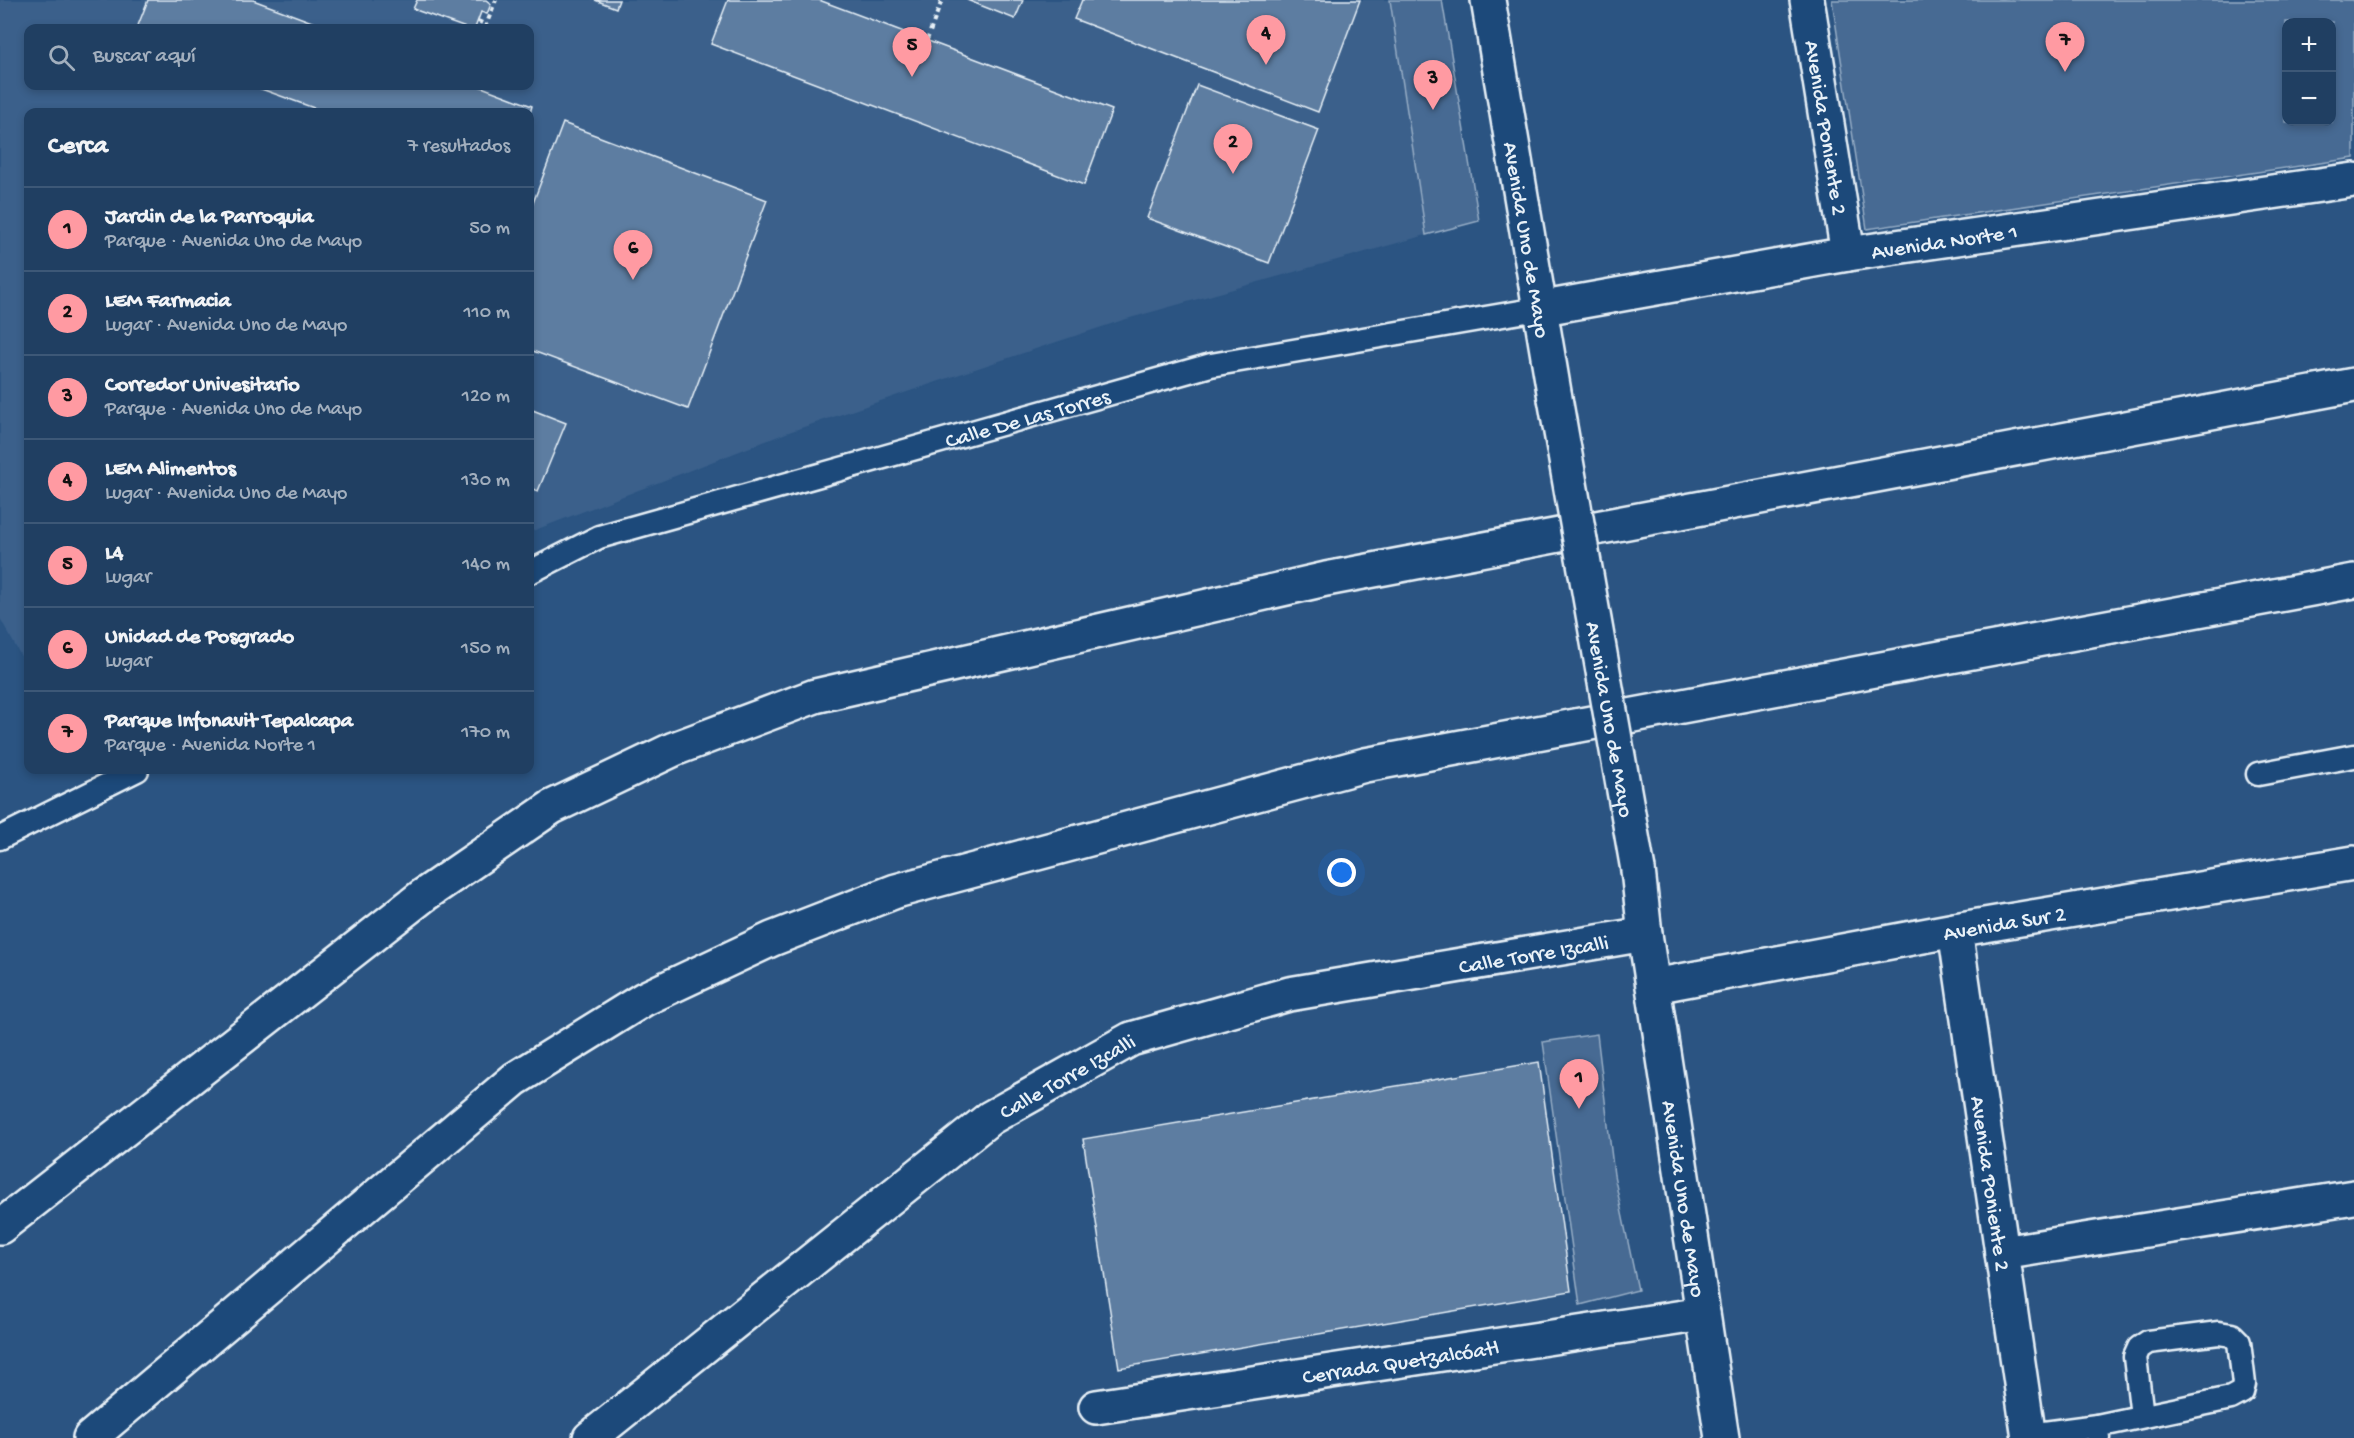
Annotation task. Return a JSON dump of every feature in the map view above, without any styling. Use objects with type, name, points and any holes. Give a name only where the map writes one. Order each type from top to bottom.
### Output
[{"type":"main road","name":"Avenida Uno de Mayo","points":[[1488,0],[1538,309],[1556,398],[1638,870],[1645,934],[1722,1438]]},
{"type":"main road","name":"Avenida Poniente 2","points":[[1807,0],[1848,254]]},
{"type":"main road","name":"Avenida Norte 1","points":[[1538,309],[1848,254],[2354,180]]},
{"type":"main road","points":[[0,1227],[424,895],[552,807],[674,749],[815,696],[1326,579],[2354,385]]},
{"type":"main road","points":[[90,1438],[515,1079],[644,999],[772,939],[875,899],[907,888],[1365,765],[2354,581]]},
{"type":"main road","name":"Avenida Sur 2","points":[[1653,986],[1955,930],[2354,862]]},
{"type":"main road","name":"Avenida Poniente 2","points":[[1955,930],[2029,1437]]},
{"type":"main road","name":"Calle Torre Izcalli","points":[[590,1438],[990,1118],[1131,1039],[1289,994],[1645,934]]},
{"type":"main road","points":[[2002,1254],[2354,1197]]},
{"type":"main road","name":"Cerrada Quetzalcóatl","points":[[1096,1407],[1703,1314]]},
{"type":"lane","name":"Calle De Las Torres","points":[[534,570],[599,537],[1211,365],[1538,309]]},
{"type":"lane","points":[[2258,774],[2354,756]]},
{"type":"lane","points":[[0,838],[128,774]]},
{"type":"lane","points":[[2029,1437],[2098,1432],[2142,1416],[2231,1398],[2242,1392],[2244,1384],[2239,1342],[2232,1335],[2219,1332],[2148,1342],[2139,1348],[2134,1357],[2142,1416]]},
{"type":"path","points":[[487,24],[496,0]]},
{"type":"path","points":[[927,40],[942,0]]},
{"type":"path","points":[[478,21],[482,24]]},
{"type":"shaded area","points":[[0,0],[1390,0],[1426,235],[1123,320],[972,370],[789,432],[534,530],[534,108],[24,108],[24,662],[0,618]]},
{"type":"shaded area","points":[[1390,0],[1442,0],[1479,221],[1426,235]]},
{"type":"shaded area","points":[[1832,0],[2354,0],[2354,158],[1867,229]]},
{"type":"shaded area","points":[[1597,1034],[1614,1175],[1638,1290],[1580,1305],[1543,1042]]},
{"type":"building","points":[[148,0],[253,0],[317,24],[139,24]]},
{"type":"building","points":[[417,0],[486,0],[491,4],[487,14],[481,12],[476,24],[455,24],[413,9]]},
{"type":"building","points":[[595,0],[619,0],[616,8]]},
{"type":"building","points":[[728,0],[819,0],[1112,110],[1084,185],[711,44]]},
{"type":"building","points":[[967,0],[1023,0],[1015,19]]},
{"type":"building","points":[[1082,0],[1360,0],[1318,112],[1074,19]]},
{"type":"building","points":[[1197,85],[1319,130],[1269,263],[1147,218]]},
{"type":"building","points":[[264,90],[490,90],[532,106],[531,108],[314,108]]},
{"type":"building","points":[[563,123],[767,200],[688,409],[534,351],[534,200]]},
{"type":"building","points":[[534,411],[566,423],[538,491],[534,490]]},
{"type":"building","points":[[1539,1062],[1571,1291],[1119,1368],[1083,1139]]},
{"type":"place","name":"LEM Alimentos","points":[[1266,65]]},
{"type":"place","name":"Parque Infonavit Tepalcapa","points":[[2065,72]]},
{"type":"place","name":"L4","points":[[912,77]]},
{"type":"place","name":"Corredor Univesitario","points":[[1433,110]]},
{"type":"place","name":"LEM Farmacia","points":[[1233,174]]},
{"type":"place","name":"Unidad de Posgrado","points":[[633,280]]},
{"type":"place","name":"Jardin de la Parroquia","points":[[1579,1109]]}]
